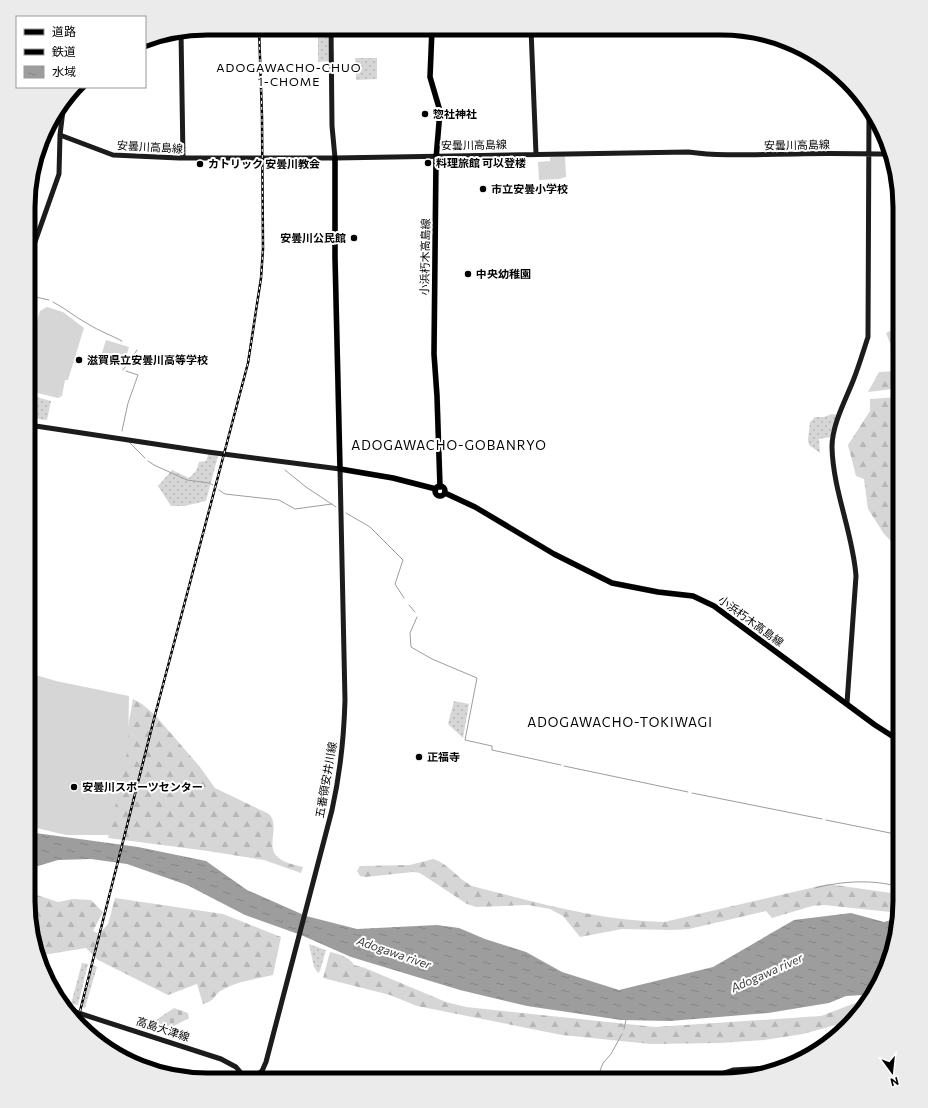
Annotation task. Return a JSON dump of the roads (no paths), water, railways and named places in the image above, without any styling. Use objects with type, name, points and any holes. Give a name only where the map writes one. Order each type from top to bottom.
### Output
[{"type":"main road","points":[[331,35],[332,126],[335,158],[335,257],[340,469]]},
{"type":"main road","name":"小浜朽木高島線","points":[[432,35],[430,77],[440,111],[436,155],[434,354],[437,396],[438,488],[444,488],[445,493],[475,507],[554,554],[612,583],[658,592],[693,596],[714,606],[875,725],[893,737]]},
{"type":"main road","points":[[531,35],[536,154]]},
{"type":"main road","points":[[181,37],[183,158]]},
{"type":"main road","points":[[35,242],[59,174],[60,135],[63,113]]},
{"type":"main road","points":[[847,703],[856,576],[855,558],[851,549],[840,496],[832,446],[837,421],[860,363],[868,337],[869,119]]},
{"type":"main road","name":"安曇川高島線","points":[[60,135],[113,155],[183,158],[335,158],[436,155],[688,152],[715,156],[885,154]]},
{"type":"main road","points":[[35,426],[208,452],[340,469],[393,478],[438,488]]},
{"type":"main road","name":"五番領安井川線","points":[[260,1073],[266,1062],[317,868],[340,772],[345,717],[340,469]]},
{"type":"main road","name":"高島大津線","points":[[74,1011],[221,1059],[236,1067],[241,1073]]},
{"type":"main road","points":[[724,1073],[733,1070],[760,1069]]},
{"type":"water","name":"Adogawa river","points":[[35,833],[138,847],[206,861],[247,890],[306,916],[357,929],[437,925],[459,928],[485,939],[526,952],[562,972],[619,990],[713,967],[794,920],[851,913],[884,922],[892,920],[884,957],[870,987],[863,995],[846,996],[829,1003],[768,1013],[670,1021],[621,1020],[527,1006],[460,990],[351,957],[301,935],[245,915],[187,885],[127,864],[91,859],[58,860],[35,867]]},
{"type":"waterway","points":[[36,297],[49,300]]},
{"type":"waterway","points":[[53,302],[92,326],[122,341]]},
{"type":"waterway","points":[[123,370],[137,350]]},
{"type":"waterway","points":[[122,431],[128,403],[138,375],[126,371]]},
{"type":"waterway","points":[[129,442],[145,458]]},
{"type":"waterway","points":[[148,461],[187,480],[209,483],[213,485]]},
{"type":"waterway","points":[[285,470],[306,487],[336,507]]},
{"type":"waterway","points":[[219,490],[225,494],[279,500],[295,509],[332,504]]},
{"type":"waterway","points":[[346,513],[370,527],[403,560],[395,584],[404,598]]},
{"type":"waterway","points":[[409,605],[415,612]]},
{"type":"waterway","points":[[417,617],[410,633],[411,647],[432,659],[477,678],[465,740],[492,746],[492,750],[561,765]]},
{"type":"waterway","points":[[564,766],[688,792]]},
{"type":"waterway","points":[[692,793],[822,819]]},
{"type":"waterway","points":[[826,820],[893,834]]},
{"type":"waterway","points":[[815,888],[847,882],[868,882],[893,885]]},
{"type":"waterway","points":[[624,1029],[626,1020]]},
{"type":"waterway","points":[[599,1073],[603,1063],[611,1054],[622,1034]]},
{"type":"railway","points":[[79,1016],[154,719],[248,363],[261,278],[263,249],[262,117],[259,35]]},
{"type":"place","name":"惣社神社","points":[[425,114]]},
{"type":"place","name":"料理旅館 可以登楼","points":[[428,163]]},
{"type":"place","name":"カトリック 安曇川教会","points":[[200,164]]},
{"type":"place","name":"市立安曇小学校","points":[[483,189]]},
{"type":"place","name":"安曇川公民館","points":[[354,238]]},
{"type":"place","name":"中央幼稚園","points":[[468,274]]},
{"type":"place","name":"滋賀県立安曇川高等学校","points":[[79,360]]},
{"type":"place","name":"正福寺","points":[[419,757]]},
{"type":"place","name":"安曇川スポーツセンター","points":[[74,787]]},
{"type":"district","name":"ADOGAWACHO-CHUO 1-CHOME","points":[[289,75]]},
{"type":"district","name":"ADOGAWACHO-GOBANRYO","points":[[449,445]]},
{"type":"district","name":"ADOGAWACHO-TOKIWAGI","points":[[620,722]]}]
